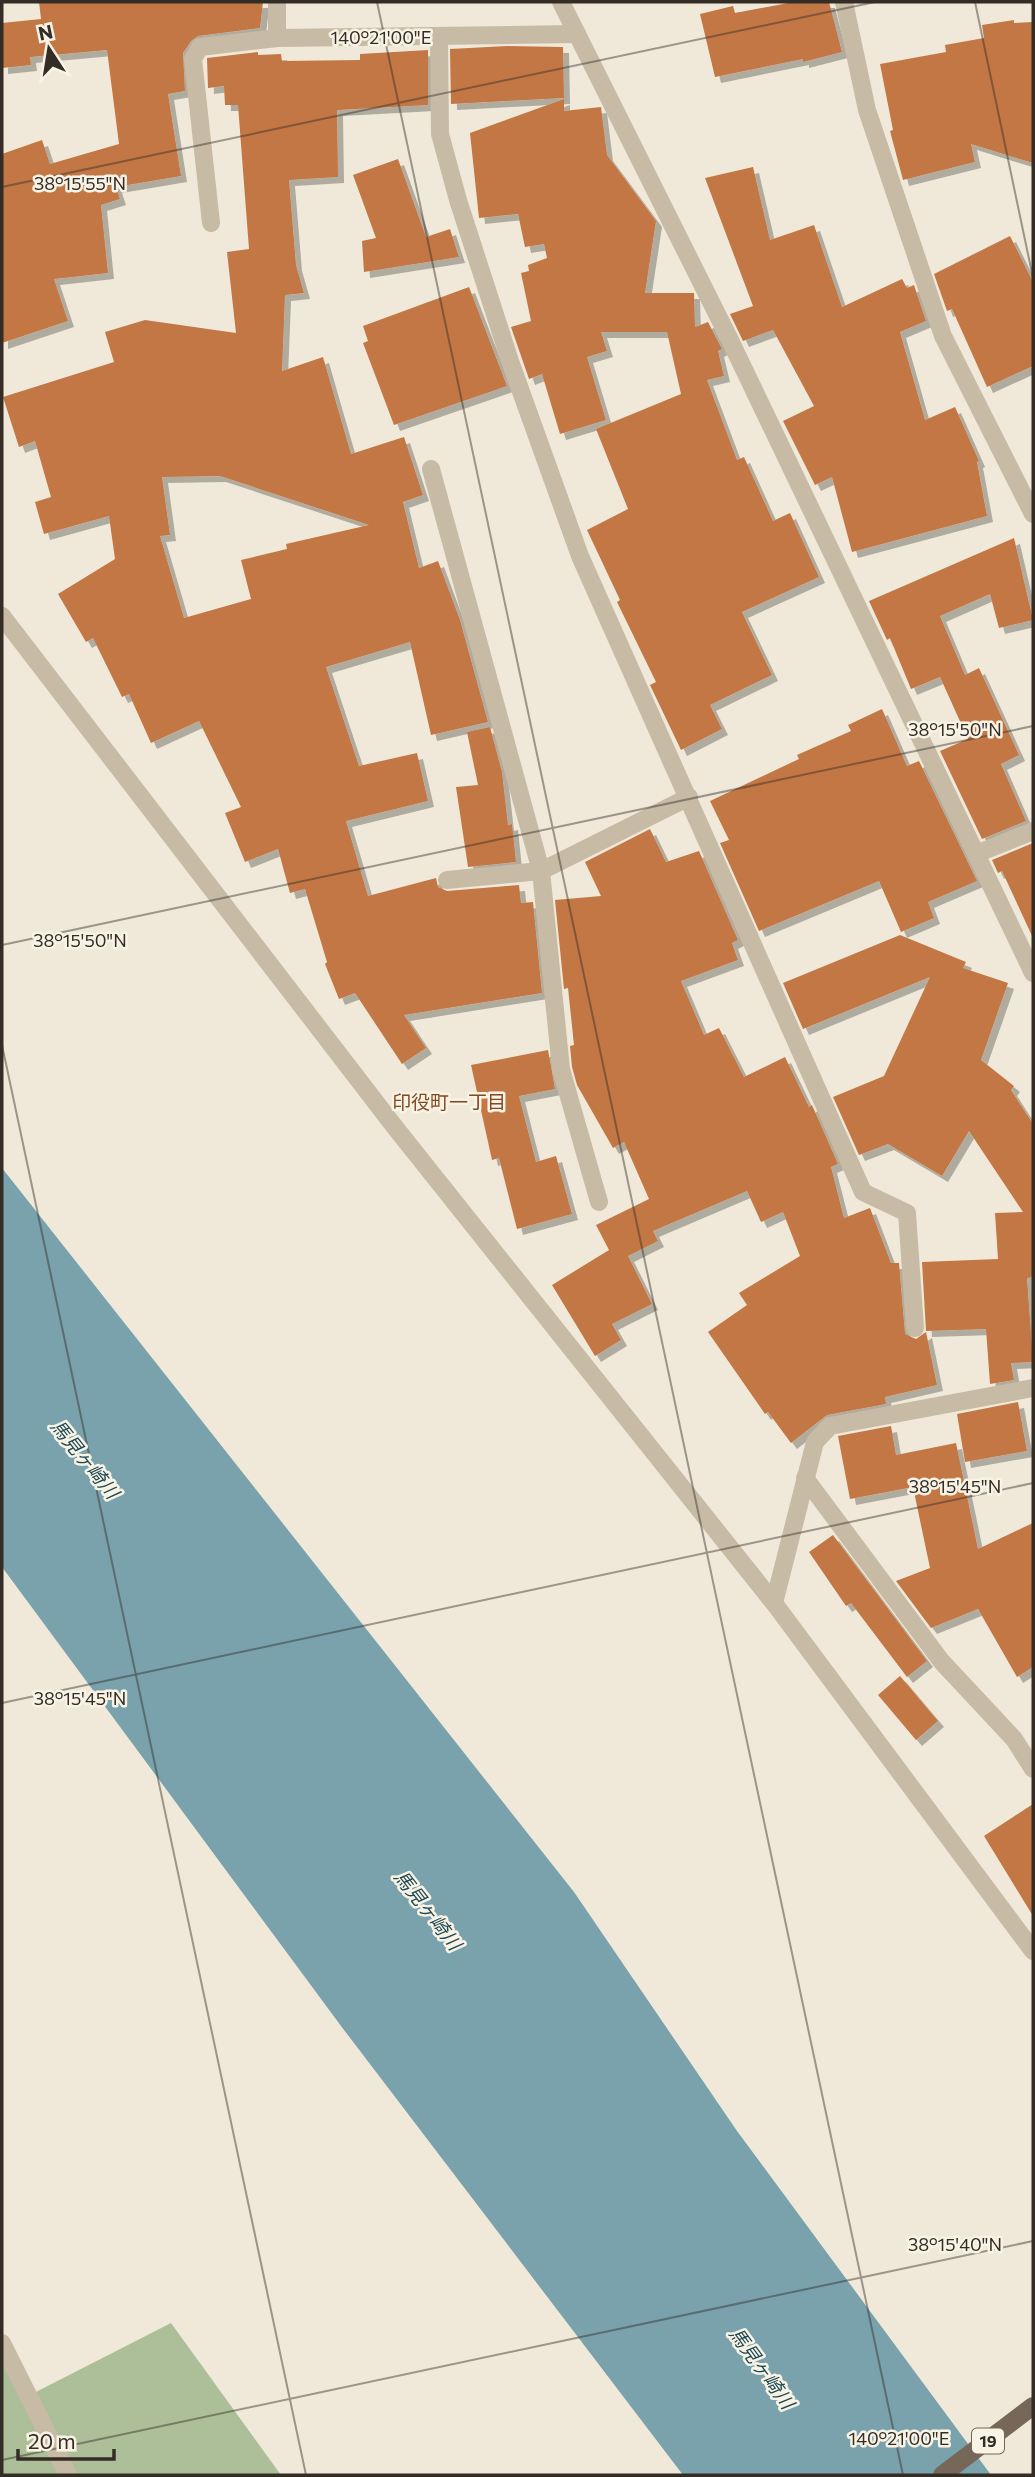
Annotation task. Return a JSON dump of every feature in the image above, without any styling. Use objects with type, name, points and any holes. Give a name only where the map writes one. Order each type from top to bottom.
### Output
[{"type":"main road","name":"19","points":[[942,2475],[1033,2406]]},
{"type":"street","points":[[277,2],[277,38]]},
{"type":"street","points":[[561,2],[735,350],[1033,973]]},
{"type":"street","points":[[844,2],[867,110],[943,336],[1033,514]]},
{"type":"street","points":[[211,223],[193,59],[200,47],[277,38],[439,38],[577,34]]},
{"type":"street","points":[[439,38],[440,134],[458,201],[510,361],[580,556],[863,1192],[907,1213],[915,1328]]},
{"type":"street","points":[[431,469],[541,871],[561,1069],[599,1202]]},
{"type":"street","points":[[2,616],[394,1126],[774,1603],[1033,1951]]},
{"type":"street","points":[[447,880],[541,871],[689,797]]},
{"type":"street","points":[[976,854],[1033,831]]},
{"type":"street","points":[[774,1603],[815,1442],[830,1426],[1033,1388]]},
{"type":"street","points":[[805,1478],[942,1661],[1014,1739],[1033,1769]]},
{"type":"street","points":[[2,2343],[68,2475]]},
{"type":"green space","points":[[171,2323],[281,2475],[68,2475],[28,2396]]},
{"type":"green space","points":[[2,2362],[61,2475],[2,2475]]},
{"type":"water","name":"馬見ヶ崎川","points":[[2,1168],[574,1892],[737,2131],[991,2475],[683,2475],[341,2026],[2,1567]]},
{"type":"building","points":[[39,2],[263,2],[260,28],[198,36],[183,53],[185,91],[168,94],[181,176],[116,187],[120,199],[101,205],[108,273],[54,279],[68,321],[2,343],[2,154],[42,140],[50,164],[119,144],[107,50],[30,57],[31,65],[2,68],[2,23],[41,19]]},
{"type":"building","points":[[794,2],[829,2],[842,52],[803,62],[803,59],[715,77],[700,14],[733,6],[735,13]]},
{"type":"building","points":[[1014,20],[1014,23],[1033,22],[1033,163],[971,144],[975,162],[903,180],[890,131],[893,130],[880,64],[946,52],[945,45],[984,38],[982,25]]},
{"type":"building","points":[[563,47],[564,98],[451,104],[450,49]]},
{"type":"building","points":[[428,50],[428,105],[337,110],[338,177],[289,180],[296,265],[304,293],[285,295],[282,371],[323,357],[351,454],[404,437],[423,495],[403,502],[419,568],[438,561],[460,620],[488,722],[431,735],[410,642],[326,667],[359,766],[417,753],[428,801],[346,821],[368,896],[436,878],[438,887],[447,891],[519,885],[521,903],[533,902],[542,993],[404,1015],[426,1048],[402,1064],[355,993],[339,999],[325,964],[327,962],[305,889],[290,893],[278,849],[245,862],[225,813],[241,807],[199,721],[151,743],[129,694],[122,697],[93,638],[86,642],[58,594],[115,559],[109,516],[44,534],[35,502],[51,497],[35,441],[19,447],[3,397],[114,362],[105,332],[145,320],[236,333],[227,252],[249,249],[238,105],[225,105],[224,86],[208,88],[207,58],[258,52],[258,55],[281,54],[282,61],[360,60],[360,54]],"holes":[[[220,476],[369,525],[286,544],[287,549],[241,560],[251,599],[184,618],[160,536],[170,535],[162,477]]]},
{"type":"building","points":[[564,99],[564,111],[601,107],[607,155],[656,221],[645,293],[694,293],[695,327],[708,322],[722,349],[718,351],[724,376],[707,380],[737,460],[744,457],[773,521],[790,513],[819,577],[742,612],[772,675],[710,705],[722,729],[681,750],[650,685],[656,682],[617,602],[620,600],[587,530],[628,509],[596,429],[681,394],[667,332],[601,332],[607,351],[587,357],[606,420],[560,434],[542,374],[529,379],[511,327],[531,321],[521,273],[529,271],[528,265],[547,258],[544,244],[525,247],[518,214],[479,218],[470,133]]},
{"type":"building","points":[[398,159],[426,237],[450,229],[459,257],[364,272],[362,241],[376,238],[353,175]]},
{"type":"building","points":[[753,167],[770,240],[814,225],[842,307],[902,279],[907,288],[914,285],[926,321],[900,332],[925,420],[955,407],[979,461],[977,462],[987,516],[852,552],[832,477],[815,485],[783,421],[814,406],[773,330],[743,341],[730,314],[753,306],[705,178]]},
{"type":"building","points":[[1010,236],[1033,282],[1033,366],[987,387],[952,309],[947,311],[934,274]]},
{"type":"building","points":[[469,287],[507,386],[394,425],[363,343],[368,341],[363,326]]},
{"type":"building","points":[[1014,538],[1033,620],[999,628],[990,594],[940,616],[965,675],[979,668],[1019,755],[1001,764],[1026,821],[982,839],[940,751],[968,739],[940,677],[911,689],[890,638],[887,640],[869,601]]},
{"type":"building","points":[[882,709],[907,766],[919,761],[977,881],[928,902],[934,918],[901,932],[879,881],[759,931],[720,843],[729,840],[710,801],[799,759],[797,755],[851,731],[848,725]]},
{"type":"building","points":[[490,727],[502,772],[508,825],[512,824],[516,862],[468,867],[456,787],[478,785],[467,732]]},
{"type":"building","points":[[650,829],[666,862],[699,851],[738,940],[732,943],[738,960],[681,981],[704,1035],[719,1028],[744,1077],[785,1057],[809,1107],[812,1105],[838,1164],[831,1167],[844,1218],[870,1208],[891,1263],[899,1263],[905,1334],[916,1339],[926,1332],[937,1385],[885,1397],[886,1404],[827,1415],[791,1443],[768,1412],[765,1414],[708,1332],[747,1305],[739,1293],[800,1256],[783,1212],[761,1222],[747,1191],[653,1231],[658,1241],[628,1256],[652,1304],[612,1324],[621,1340],[595,1356],[552,1285],[609,1250],[596,1225],[649,1199],[624,1142],[613,1148],[577,1085],[572,1067],[570,1046],[574,1045],[568,988],[564,989],[555,900],[601,896],[585,862]]},
{"type":"building","points":[[1033,843],[1033,938],[1002,871],[998,873],[992,860]]},
{"type":"building","points":[[900,935],[966,962],[963,968],[1008,983],[981,1060],[1014,1086],[1011,1090],[1033,1124],[1033,1277],[1027,1278],[1033,1362],[1011,1363],[1014,1380],[990,1384],[986,1329],[926,1331],[922,1262],[998,1259],[995,1213],[1023,1212],[969,1131],[942,1176],[888,1144],[859,1155],[833,1097],[884,1076],[930,977],[803,1029],[783,983]]},
{"type":"building","points":[[548,1050],[555,1089],[519,1096],[536,1162],[556,1156],[572,1214],[517,1229],[499,1158],[492,1160],[471,1065]]},
{"type":"building","points":[[1018,1402],[1027,1451],[965,1462],[957,1414]]},
{"type":"building","points":[[891,1426],[896,1455],[956,1443],[978,1549],[1033,1523],[1033,1667],[1017,1677],[978,1609],[931,1628],[896,1581],[930,1568],[913,1487],[850,1499],[838,1436]]},
{"type":"building","points":[[833,1535],[927,1661],[907,1677],[851,1603],[846,1606],[809,1552]]},
{"type":"building","points":[[900,1676],[938,1721],[916,1740],[878,1695]]},
{"type":"building","points":[[1033,1804],[1033,1916],[984,1836]]},
{"type":"district","name":"印役町一丁目","points":[[449,1102]]}]
